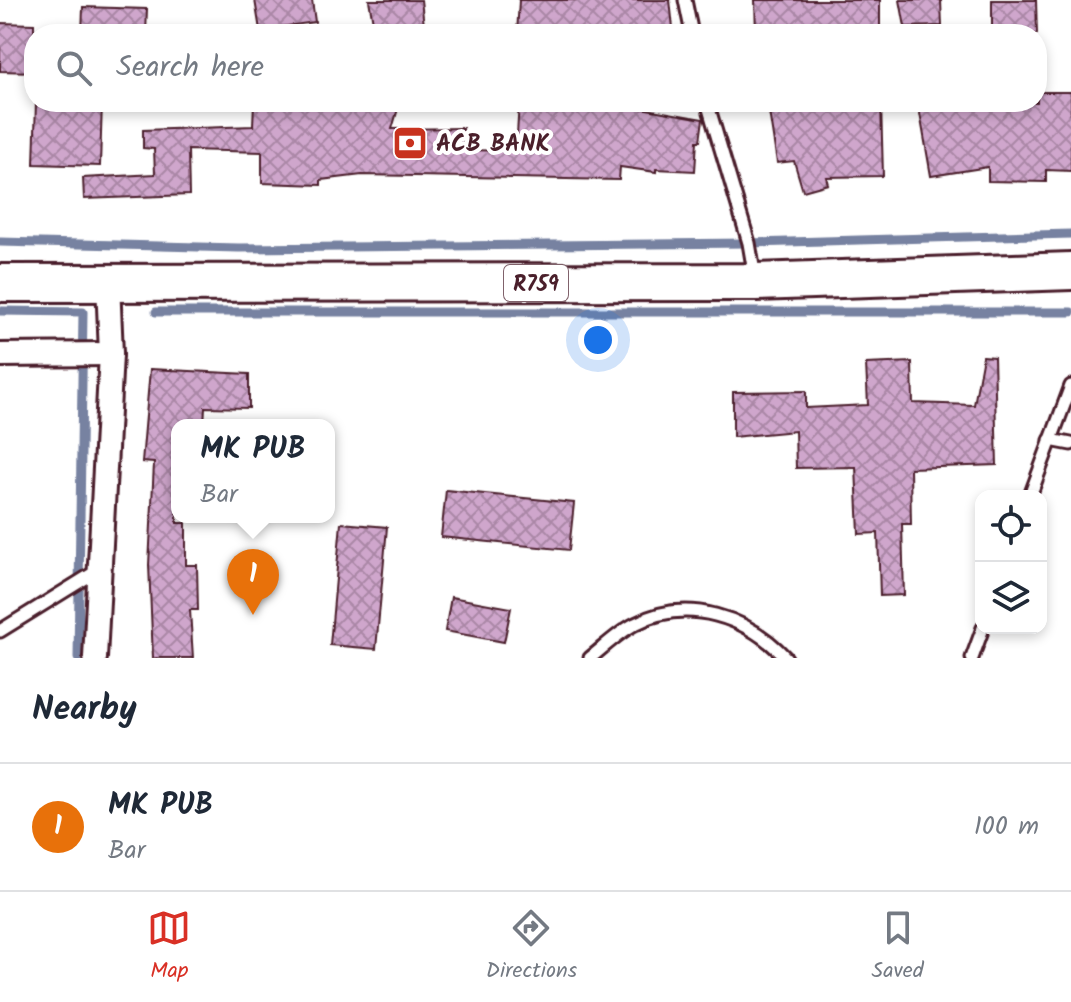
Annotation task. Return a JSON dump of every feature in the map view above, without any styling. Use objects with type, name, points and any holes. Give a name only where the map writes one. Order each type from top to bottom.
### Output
[{"type":"main road","name":"R759","points":[[0,283],[756,282],[1071,271]]},
{"type":"street","points":[[95,658],[97,571],[111,354],[108,283]]},
{"type":"street","points":[[0,355],[111,354]]},
{"type":"lane","points":[[685,0],[690,24]]},
{"type":"lane","points":[[710,112],[749,243],[756,282]]},
{"type":"lane","points":[[1032,490],[1071,386]]},
{"type":"lane","points":[[1050,440],[1071,444]]},
{"type":"lane","points":[[0,631],[97,571]]},
{"type":"lane","points":[[590,658],[635,624],[679,610],[726,616],[768,639],[786,658]]},
{"type":"lane","points":[[972,658],[981,634]]},
{"type":"building","points":[[255,0],[312,0],[315,22],[259,24]]},
{"type":"building","points":[[369,0],[421,0],[424,24],[373,24]]},
{"type":"building","points":[[519,0],[670,0],[673,24],[518,24]]},
{"type":"building","points":[[755,0],[880,0],[880,24],[756,24]]},
{"type":"building","points":[[900,0],[941,0],[942,24],[904,24]]},
{"type":"building","points":[[992,0],[1036,0],[1037,24],[992,24]]},
{"type":"building","points":[[83,7],[147,9],[146,24],[82,24]]},
{"type":"building","points":[[0,23],[34,24],[24,24],[24,72],[0,71]]},
{"type":"building","points":[[1047,92],[1071,92],[1071,171],[1046,170],[1046,182],[988,181],[988,167],[931,176],[920,112],[1047,112]]},
{"type":"building","points":[[36,112],[102,112],[100,166],[34,164]]},
{"type":"building","points":[[254,112],[397,112],[392,129],[463,128],[463,150],[516,151],[518,112],[664,112],[703,119],[700,141],[697,141],[695,171],[656,169],[656,172],[620,167],[619,180],[362,175],[321,180],[321,185],[262,183],[262,152],[188,150],[189,195],[84,199],[83,178],[155,174],[154,149],[143,148],[143,130],[253,126]]},
{"type":"building","points":[[769,112],[881,112],[883,176],[826,177],[828,184],[803,191],[794,161],[777,163]]},
{"type":"building","points":[[983,356],[994,357],[997,465],[910,468],[911,524],[902,524],[904,595],[880,596],[878,533],[859,534],[856,467],[796,468],[795,431],[733,437],[733,392],[806,391],[806,408],[868,405],[866,364],[912,362],[913,403],[974,405]]},
{"type":"building","points":[[150,369],[249,374],[249,408],[205,407],[204,419],[171,419],[171,523],[186,523],[186,565],[197,565],[198,610],[190,610],[193,658],[153,658],[149,565],[154,463],[142,462]]},
{"type":"building","points":[[446,490],[574,503],[569,550],[441,537]]},
{"type":"building","points":[[341,523],[387,527],[376,649],[330,645]]},
{"type":"building","points":[[451,597],[511,608],[504,642],[445,631]]},
{"type":"waterway","points":[[0,242],[239,248],[749,243],[1071,234]]},
{"type":"waterway","points":[[0,311],[83,312],[78,658]]},
{"type":"waterway","points":[[156,312],[1071,312]]},
{"type":"place","name":"ACB BANK","points":[[410,143]]},
{"type":"place","name":"MK PUB","points":[[253,615]]}]
